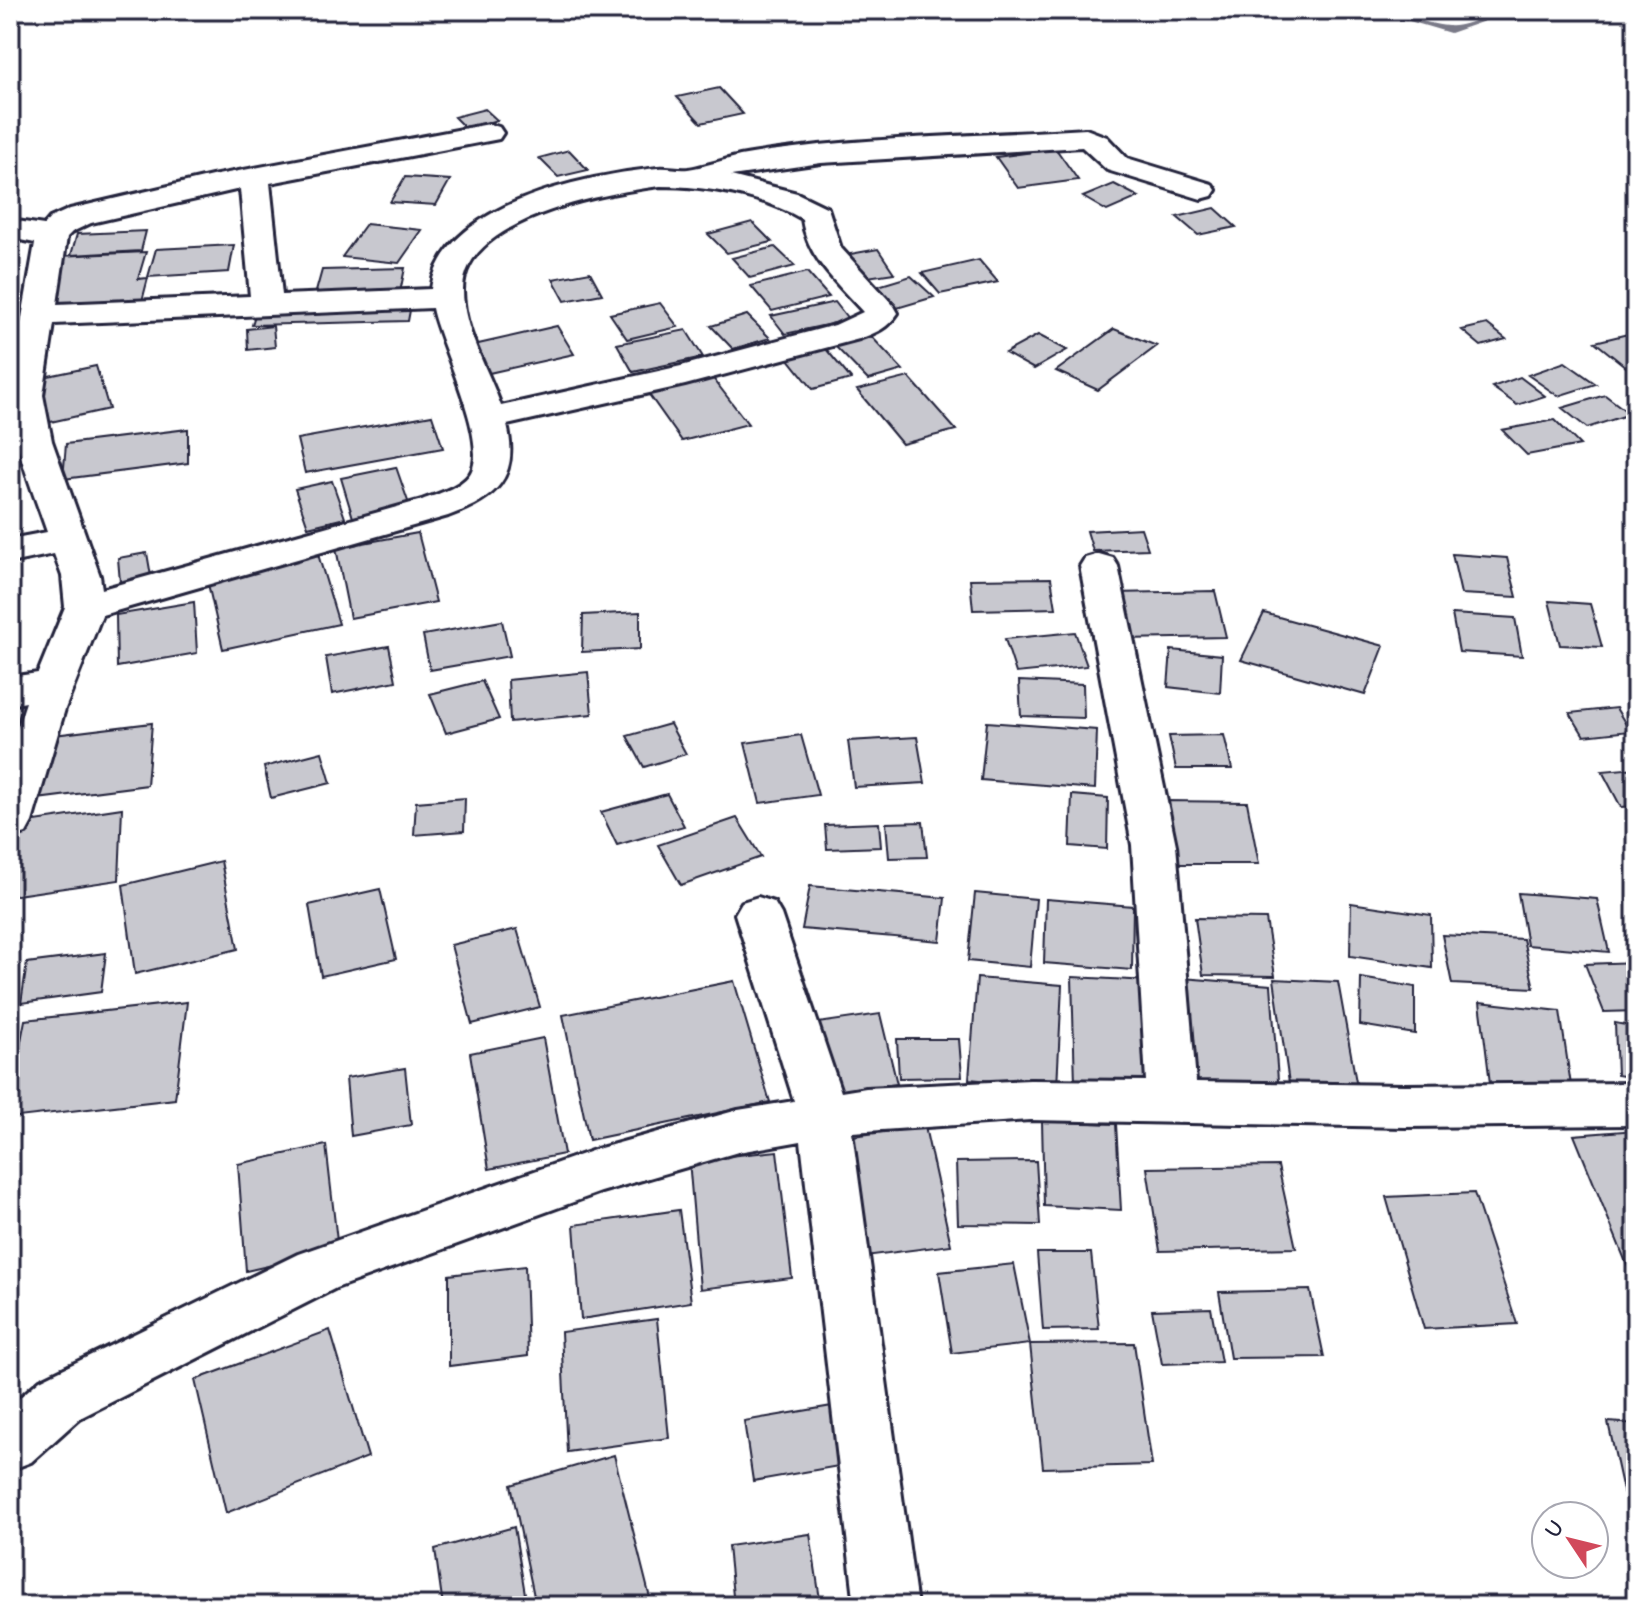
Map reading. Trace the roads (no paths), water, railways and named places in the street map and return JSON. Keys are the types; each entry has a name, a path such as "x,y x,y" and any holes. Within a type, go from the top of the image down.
{"street":[{"path":"10,822 54,684 85,607 81,576 69,540 25,465 26,395 52,236 61,225 81,216 254,178 489,133"},
{"path":"690,178 745,164 821,154 1086,138 1097,143 1117,164 1201,190"},
{"path":"254,178 267,306"},
{"path":"85,607 455,501 477,488 490,472 492,456 488,419 454,329 447,298 448,275 459,254 484,231 522,211 582,192 639,179 690,178 761,193 809,209 817,215 820,239 827,252 882,313 871,323 847,332 685,375 488,419"},
{"path":"10,229 52,236"},
{"path":"39,315 447,298"},
{"path":"10,551 69,540"},
{"path":"1099,566 1154,845 1172,1102"},
{"path":"10,691 54,684"},
{"path":"758,914 824,1116 886,1606"},
{"path":"10,1443 60,1399 317,1271 597,1171 738,1131 866,1109 1030,1100 1405,1106 1636,1104"}],"waterway":[{"path":"1377,10 1450,30 1511,10"}]}
